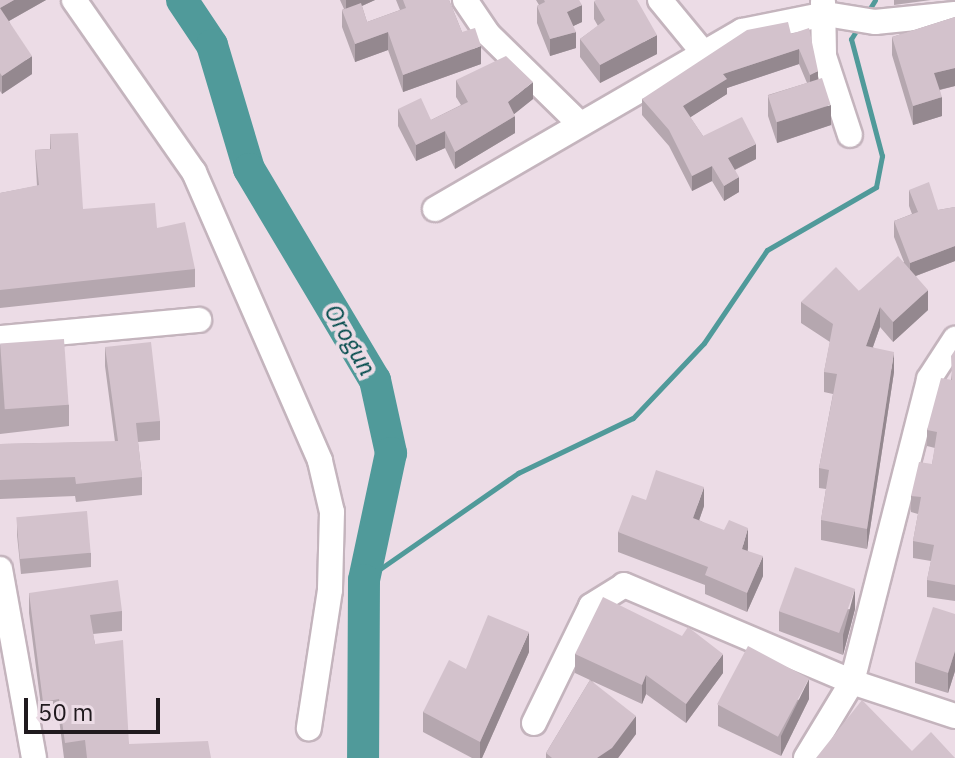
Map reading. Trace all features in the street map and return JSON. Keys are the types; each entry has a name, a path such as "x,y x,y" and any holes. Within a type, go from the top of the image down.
{"street":[{"path":"74,0 194,172 320,461 332,512 330,590 309,728"},
{"path":"465,0 488,34 578,122"},
{"path":"660,0 701,50"},
{"path":"435,209 701,50 762,25 824,7 875,22 955,14"},
{"path":"824,7 824,56 850,135"},
{"path":"0,338 199,320"},
{"path":"806,758 852,682 929,379 955,339"},
{"path":"0,569 34,758"},
{"path":"534,723 591,606 624,585 852,682 955,716"}],"building":[{"path":"0,0 14,0 0,8"},
{"path":"403,0 449,0 462,32 475,28 481,46 403,75 388,32 355,44 342,10 361,3 367,22 406,8"},
{"path":"544,0 579,0 582,5 567,12 576,32 550,39 537,6"},
{"path":"596,0 637,0 657,35 600,65 580,39 605,20"},
{"path":"0,8 32,56 2,76 0,73"},
{"path":"955,17 955,68 934,73 942,97 913,106 892,37"},
{"path":"788,22 791,34 809,28 818,71 810,75 799,49 723,74 727,79 683,106 703,136 742,117 756,144 728,158 739,177 724,186 712,166 692,176 669,130 642,99 747,30"},
{"path":"506,56 533,82 508,102 515,116 455,152 445,131 416,145 398,109 421,98 431,120 468,102 456,80"},
{"path":"822,78 831,105 776,122 768,96"},
{"path":"78,133 83,209 155,203 157,228 185,222 195,269 0,290 0,193 39,185 35,150 51,149 50,134"},
{"path":"929,182 938,210 955,207 955,246 910,263 894,221 918,212 909,190"},
{"path":"898,256 928,290 893,322 880,307 866,346 894,352 867,529 821,520 829,470 819,468 837,374 824,372 833,324 801,302 836,267 859,291"},
{"path":"64,339 69,405 5,409 0,343"},
{"path":"151,342 160,421 136,423 142,477 76,484 75,477 0,480 0,444 118,441 105,347"},
{"path":"955,350 955,585 927,580 934,545 913,541 921,497 911,496 919,462 932,464 937,432 927,430 941,378 952,380 951,356"},
{"path":"656,470 704,487 693,518 724,530 729,520 748,528 742,549 763,556 747,593 705,575 708,567 618,532 632,495 646,500"},
{"path":"87,511 91,553 20,559 16,517"},
{"path":"795,567 855,589 839,633 779,611"},
{"path":"118,580 122,611 90,615 95,644 123,640 129,744 208,741 211,758 87,758 85,740 65,743 59,699 43,702 29,593"},
{"path":"603,597 682,636 688,627 723,654 686,704 646,675 642,685 575,654"},
{"path":"933,607 955,614 955,651 948,673 915,662"},
{"path":"488,615 529,632 480,742 423,712 449,660 466,669"},
{"path":"748,646 809,678 778,737 717,704"},
{"path":"590,680 636,716 612,748 597,758 552,758 546,753"},
{"path":"862,700 912,751 931,732 955,758 816,758"}],"waterway":[{"name":"Orogun","path":"182,0 212,45 249,169 375,380 391,453 364,580 363,758"},
{"path":"867,13 875,0"},
{"path":"364,580 518,473 633,418 704,343 767,250 876,187 882,156 851,39 858,28"}]}
